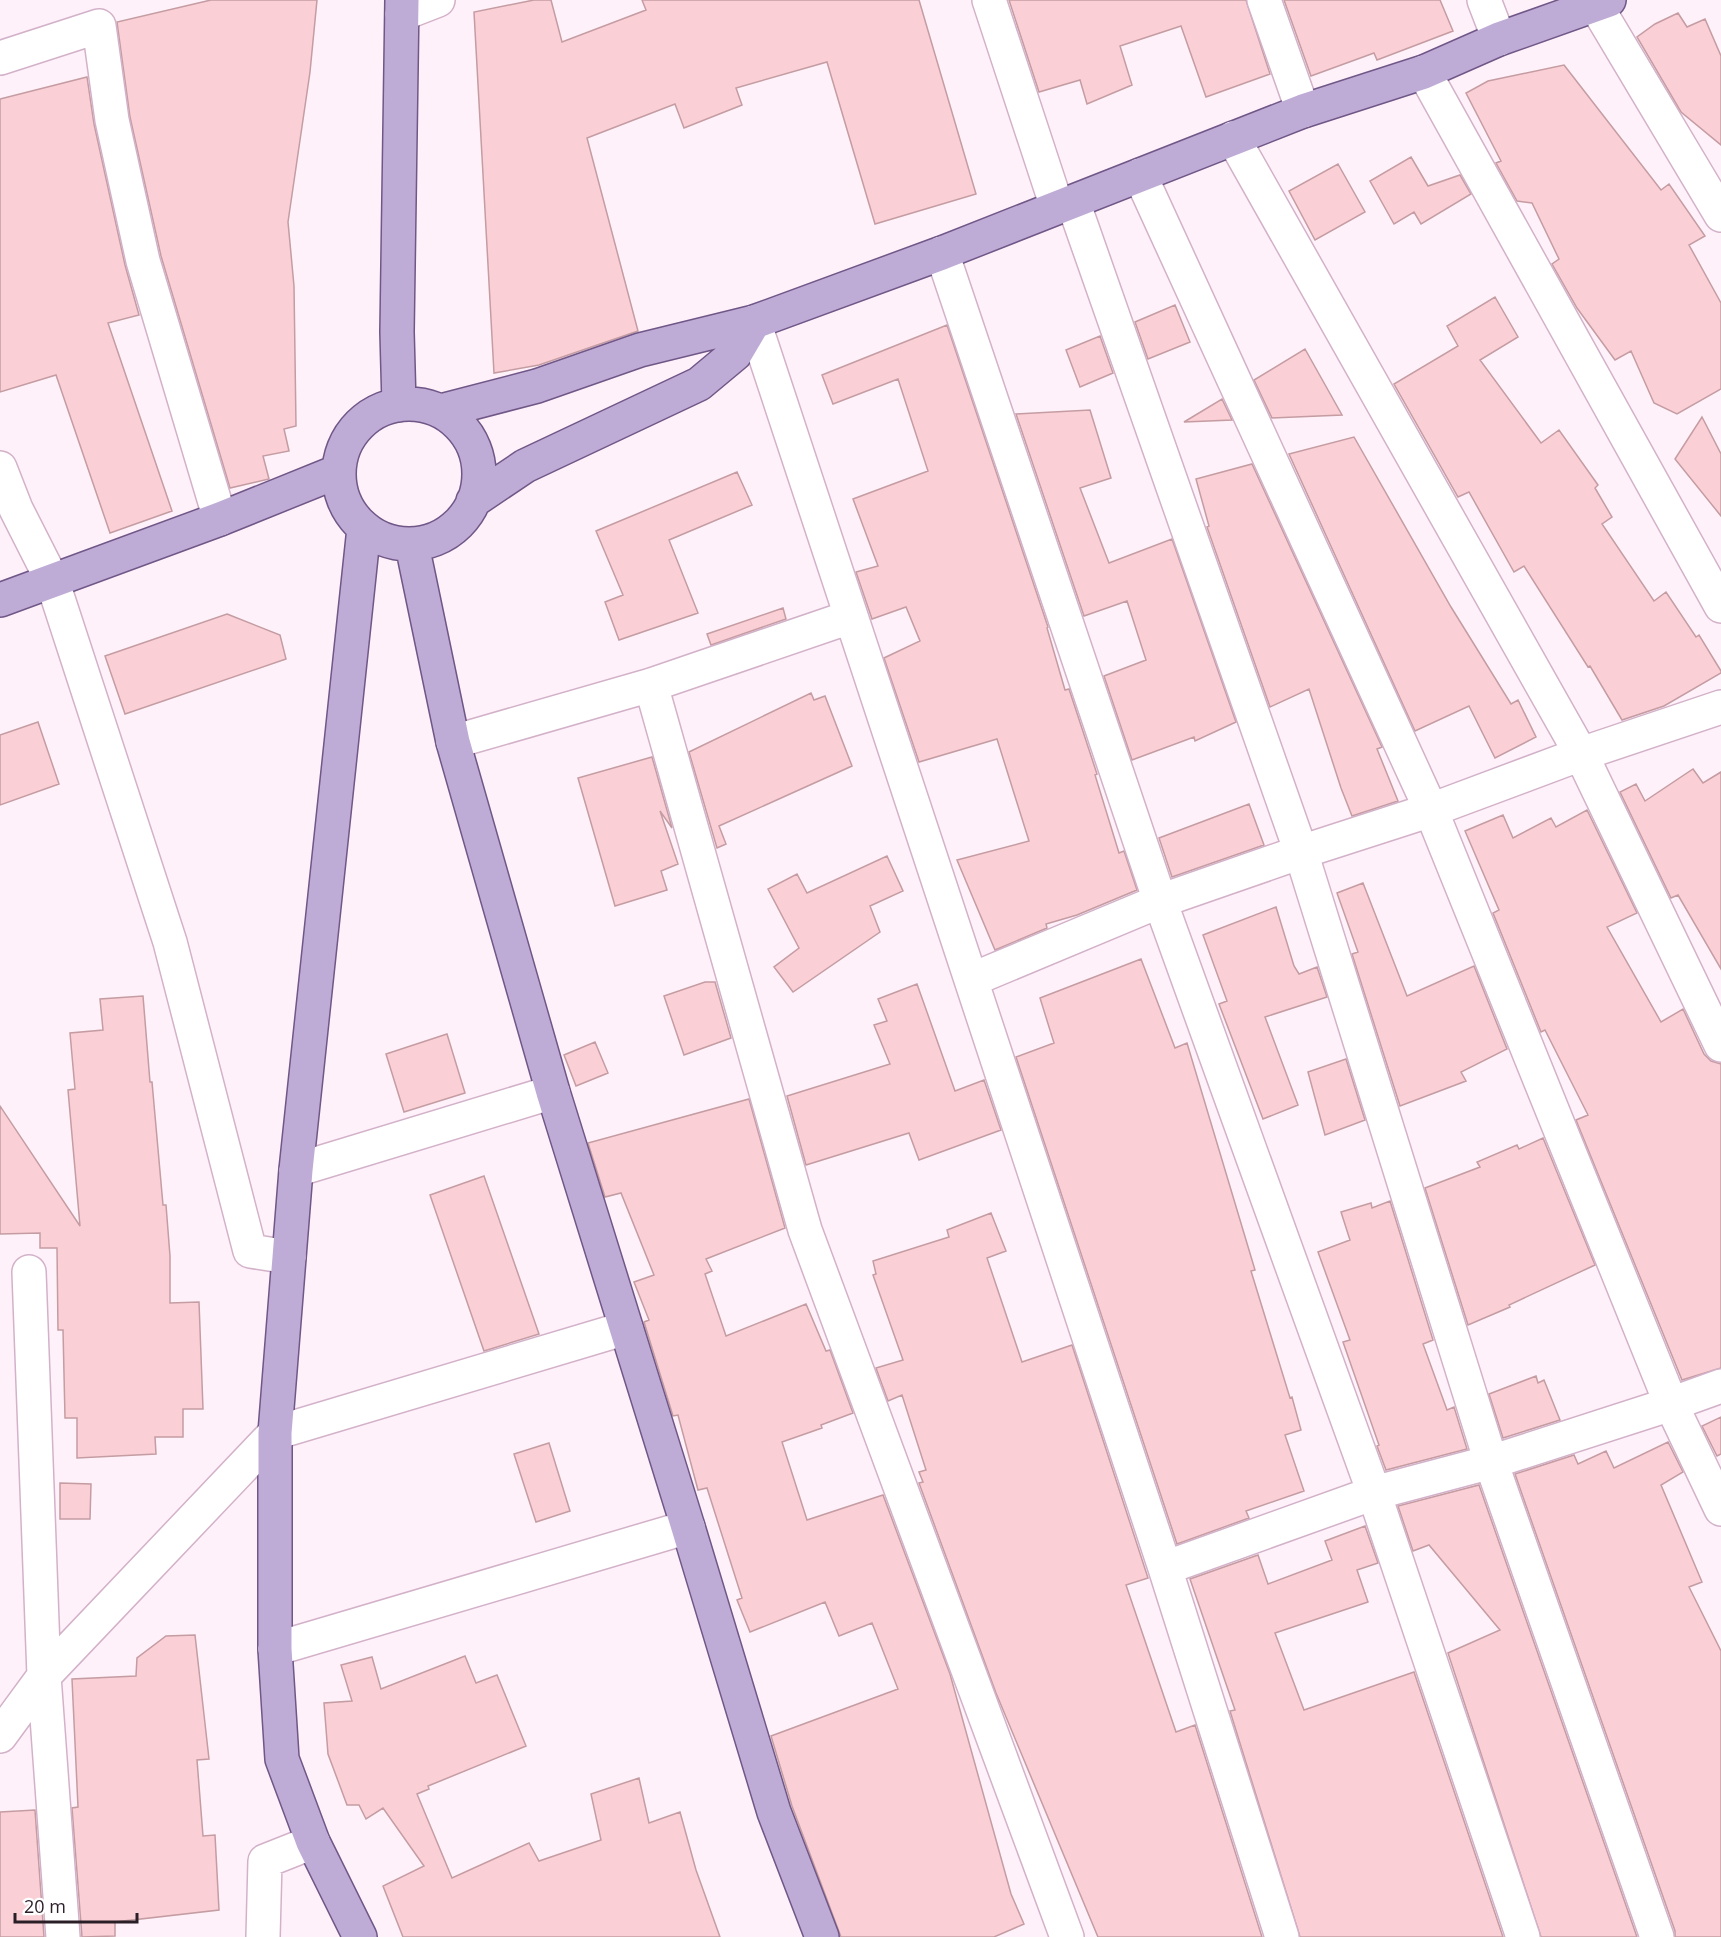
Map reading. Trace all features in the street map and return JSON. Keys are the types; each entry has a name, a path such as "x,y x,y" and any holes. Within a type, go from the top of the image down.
{"main road":[{"path":"441,411 537,386 640,350 754,322 942,253 1303,111 1424,72 1499,39 1602,2"},
{"path":"399,405 397,332 402,7"},
{"path":"473,501 525,466 699,384 735,354 754,322"},
{"path":"399,405 422,405 441,411 461,427 475,449 479,476 473,501 459,524 438,538 412,545 387,541 364,528 352,516 344,502 339,471 344,447 357,427 376,412 399,405"},
{"path":"0,600 220,519 339,471"},
{"path":"360,1937 313,1842 282,1759 275,1649 275,1433 296,1170 364,528"},
{"path":"412,545 453,742 553,1092 774,1812 822,1937"}],"street":[{"path":"402,7 438,0"},
{"path":"989,0 1301,852 1491,1462 1657,1937"},
{"path":"1264,0 1303,111"},
{"path":"1484,0 1499,39"},
{"path":"1602,2 1721,215"},
{"path":"0,58 99,26 112,120 143,261 220,519"},
{"path":"1424,72 1721,606"},
{"path":"1233,138 1581,754 1721,1045"},
{"path":"1140,175 1431,810 1671,1404 1721,1509"},
{"path":"942,253 1160,901 1374,1493 1523,1937"},
{"path":"754,322 1164,1568 1282,1937"},
{"path":"0,468 16,509 52,580 170,942 250,1251 289,1257"},
{"path":"453,742 651,684 850,617"},
{"path":"651,684 805,1230 1067,1937"},
{"path":"971,980 1160,901 1431,810 1581,754 1721,706"},
{"path":"296,1170 553,1092"},
{"path":"29,1272 44,1676 63,1937"},
{"path":"0,1736 44,1676 275,1433 626,1328"},
{"path":"1164,1568 1374,1493 1491,1462 1721,1386"},
{"path":"275,1649 688,1527"},
{"path":"263,1937 265,1861 313,1842"}],"building":[{"path":"211,0 317,0 310,72 288,222 294,286 296,426 284,429 289,451 263,456 269,479 230,488 161,256 130,117 117,22"},
{"path":"534,0 551,0 562,42 646,10 642,0 919,0 976,194 875,224 827,62 736,88 742,105 684,128 675,104 587,138 638,331 539,365 494,373 474,12"},
{"path":"1009,0 1246,0 1270,74 1206,97 1181,26 1120,46 1132,85 1087,104 1080,80 1039,92"},
{"path":"1284,0 1440,0 1453,31 1377,60 1374,53 1311,76"},
{"path":"1678,13 1687,27 1705,19 1721,56 1721,145 1681,112 1637,37 1655,24"},
{"path":"1564,65 1661,190 1669,184 1705,236 1689,245 1721,303 1721,389 1677,414 1654,403 1631,351 1615,360 1577,308 1552,264 1559,259 1532,203 1517,201 1496,163 1501,161 1466,93 1488,81"},
{"path":"87,77 94,124 125,265 139,315 108,323 172,511 110,533 56,375 0,392 0,99"},
{"path":"1411,157 1428,186 1460,175 1471,194 1421,224 1414,212 1394,224 1370,181"},
{"path":"1338,164 1365,212 1315,240 1289,191"},
{"path":"1495,297 1518,337 1480,360 1541,443 1559,430 1598,485 1595,488 1612,517 1602,524 1654,601 1666,592 1696,637 1699,635 1721,671 1664,706 1622,720 1590,666 1588,667 1524,566 1514,572 1469,492 1458,497 1394,384 1458,346 1447,326"},
{"path":"1175,305 1190,342 1148,359 1135,322"},
{"path":"947,325 1048,627 1065,690 1069,689 1097,774 1095,775 1119,853 1124,851 1137,890 1077,915 1046,924 1047,928 995,950 957,860 1029,841 997,739 919,762 884,658 920,641 906,607 872,619 856,572 878,566 853,499 928,471 898,379 833,404 822,375"},
{"path":"1100,336 1113,373 1080,387 1066,350"},
{"path":"1305,349 1342,415 1272,418 1254,380"},
{"path":"1222,399 1232,420 1184,422"},
{"path":"1090,410 1111,478 1080,488 1109,563 1172,539 1236,722 1195,741 1194,737 1132,760 1104,676 1146,660 1127,601 1084,616 1016,414"},
{"path":"1702,417 1721,454 1721,516 1675,459"},
{"path":"1354,437 1451,607 1511,704 1518,700 1536,737 1495,758 1469,706 1415,731 1289,454"},
{"path":"1252,464 1382,747 1377,749 1398,801 1352,816 1309,689 1270,707 1207,527 1209,526 1196,479"},
{"path":"737,472 752,505 669,540 698,613 619,640 605,602 623,595 596,531"},
{"path":"783,608 786,619 711,645 707,634"},
{"path":"227,614 280,635 286,659 125,714 105,656"},
{"path":"811,693 814,700 825,696 852,766 719,826 726,844 717,848 689,752"},
{"path":"38,722 59,784 0,805 0,735"},
{"path":"652,757 672,828 660,811 678,864 661,871 667,890 615,906 578,778"},
{"path":"1693,769 1703,783 1721,772 1721,969 1678,895 1671,898 1620,792 1636,784 1645,801"},
{"path":"1249,804 1264,845 1172,877 1159,838"},
{"path":"1587,810 1637,913 1607,927 1661,1022 1683,1009 1704,1054 1711,1061 1721,1064 1721,1368 1682,1380 1576,1120 1588,1115 1545,1030 1541,1032 1493,913 1499,910 1465,831 1503,815 1513,838 1551,818 1556,827"},
{"path":"887,856 903,891 870,906 880,932 793,992 774,967 799,948 768,889 797,874 807,893"},
{"path":"1363,883 1407,996 1474,966 1507,1049 1461,1072 1466,1081 1400,1106 1352,954 1358,952 1337,893"},
{"path":"1276,907 1294,966 1299,974 1317,967 1327,997 1265,1017 1298,1105 1263,1119 1219,1004 1227,1001 1203,935"},
{"path":"1141,959 1175,1048 1187,1043 1255,1270 1251,1271 1301,1430 1285,1435 1304,1491 1246,1511 1249,1518 1177,1544 1016,1057 1054,1043 1040,998"},
{"path":"705,982 715,982 731,1038 684,1055 664,996"},
{"path":"917,984 955,1091 984,1080 1001,1130 919,1160 909,1133 806,1165 787,1096 890,1064 874,1025 887,1021 878,999"},
{"path":"143,996 163,1205 166,1205 170,1256 170,1303 199,1302 203,1409 183,1409 183,1437 155,1437 156,1454 77,1458 77,1418 65,1418 63,1330 58,1330 57,1248 40,1248 40,1233 0,1234 0,1106 80,1226 68,1090 75,1089 70,1033 103,1030 100,999"},
{"path":"447,1034 465,1093 404,1112 386,1054"},
{"path":"595,1042 608,1073 576,1086 564,1055"},
{"path":"1346,1059 1365,1120 1325,1135 1308,1072"},
{"path":"749,1099 785,1228 706,1259 712,1271 705,1274 726,1336 806,1304 826,1351 830,1350 853,1413 821,1425 822,1428 782,1442 807,1520 883,1495 950,1674 1011,1894 1024,1924 994,1937 841,1937 792,1806 771,1736 898,1689 872,1623 839,1636 825,1602 750,1632 737,1600 742,1598 707,1488 698,1490 678,1415 673,1416 644,1322 649,1320 634,1282 654,1275 621,1193 605,1197 588,1143"},
{"path":"1543,1138 1595,1265 1468,1325 1425,1188 1480,1167 1477,1162 1517,1145 1519,1149"},
{"path":"484,1176 539,1334 484,1351 430,1195"},
{"path":"1390,1201 1433,1340 1423,1344 1447,1410 1454,1407 1467,1449 1386,1470 1343,1342 1350,1340 1318,1252 1350,1240 1341,1212 1371,1203 1372,1208"},
{"path":"991,1213 1006,1251 987,1258 1022,1362 1072,1345 1148,1578 1126,1585 1176,1732 1195,1725 1262,1937 1098,1937 996,1693 919,1483 923,1482 919,1472 926,1470 902,1395 888,1401 876,1368 903,1360 873,1275 876,1274 873,1261 949,1237 947,1230"},
{"path":"1536,1376 1538,1383 1544,1380 1560,1420 1503,1438 1489,1394"},
{"path":"1721,1417 1721,1454 1717,1456 1702,1426"},
{"path":"1668,1442 1683,1472 1661,1485 1702,1582 1689,1587 1721,1651 1721,1937 1675,1937 1675,1931 1515,1474 1574,1455 1578,1464 1606,1451 1614,1468"},
{"path":"549,1443 570,1511 536,1522 514,1454"},
{"path":"60,1483 91,1484 90,1519 60,1519"},
{"path":"1479,1485 1637,1937 1541,1937 1448,1653 1500,1630 1429,1545 1413,1551 1398,1506"},
{"path":"1365,1526 1378,1563 1357,1570 1368,1602 1275,1633 1304,1710 1414,1672 1503,1937 1300,1937 1230,1711 1235,1710 1190,1579 1258,1555 1268,1584 1332,1560 1325,1541"},
{"path":"195,1635 209,1759 197,1760 203,1836 215,1835 219,1910 115,1922 115,1936 82,1937 72,1808 78,1807 72,1679 136,1676 137,1658 166,1636"},
{"path":"465,1656 476,1683 497,1675 526,1746 428,1786 429,1789 417,1794 452,1878 529,1843 539,1861 601,1840 591,1794 639,1778 649,1823 680,1812 696,1870 720,1937 403,1937 383,1886 424,1866 383,1808 366,1819 359,1805 347,1805 328,1754 324,1703 352,1701 341,1665 372,1657 381,1689"},
{"path":"35,1810 44,1937 0,1937 0,1812"}]}
